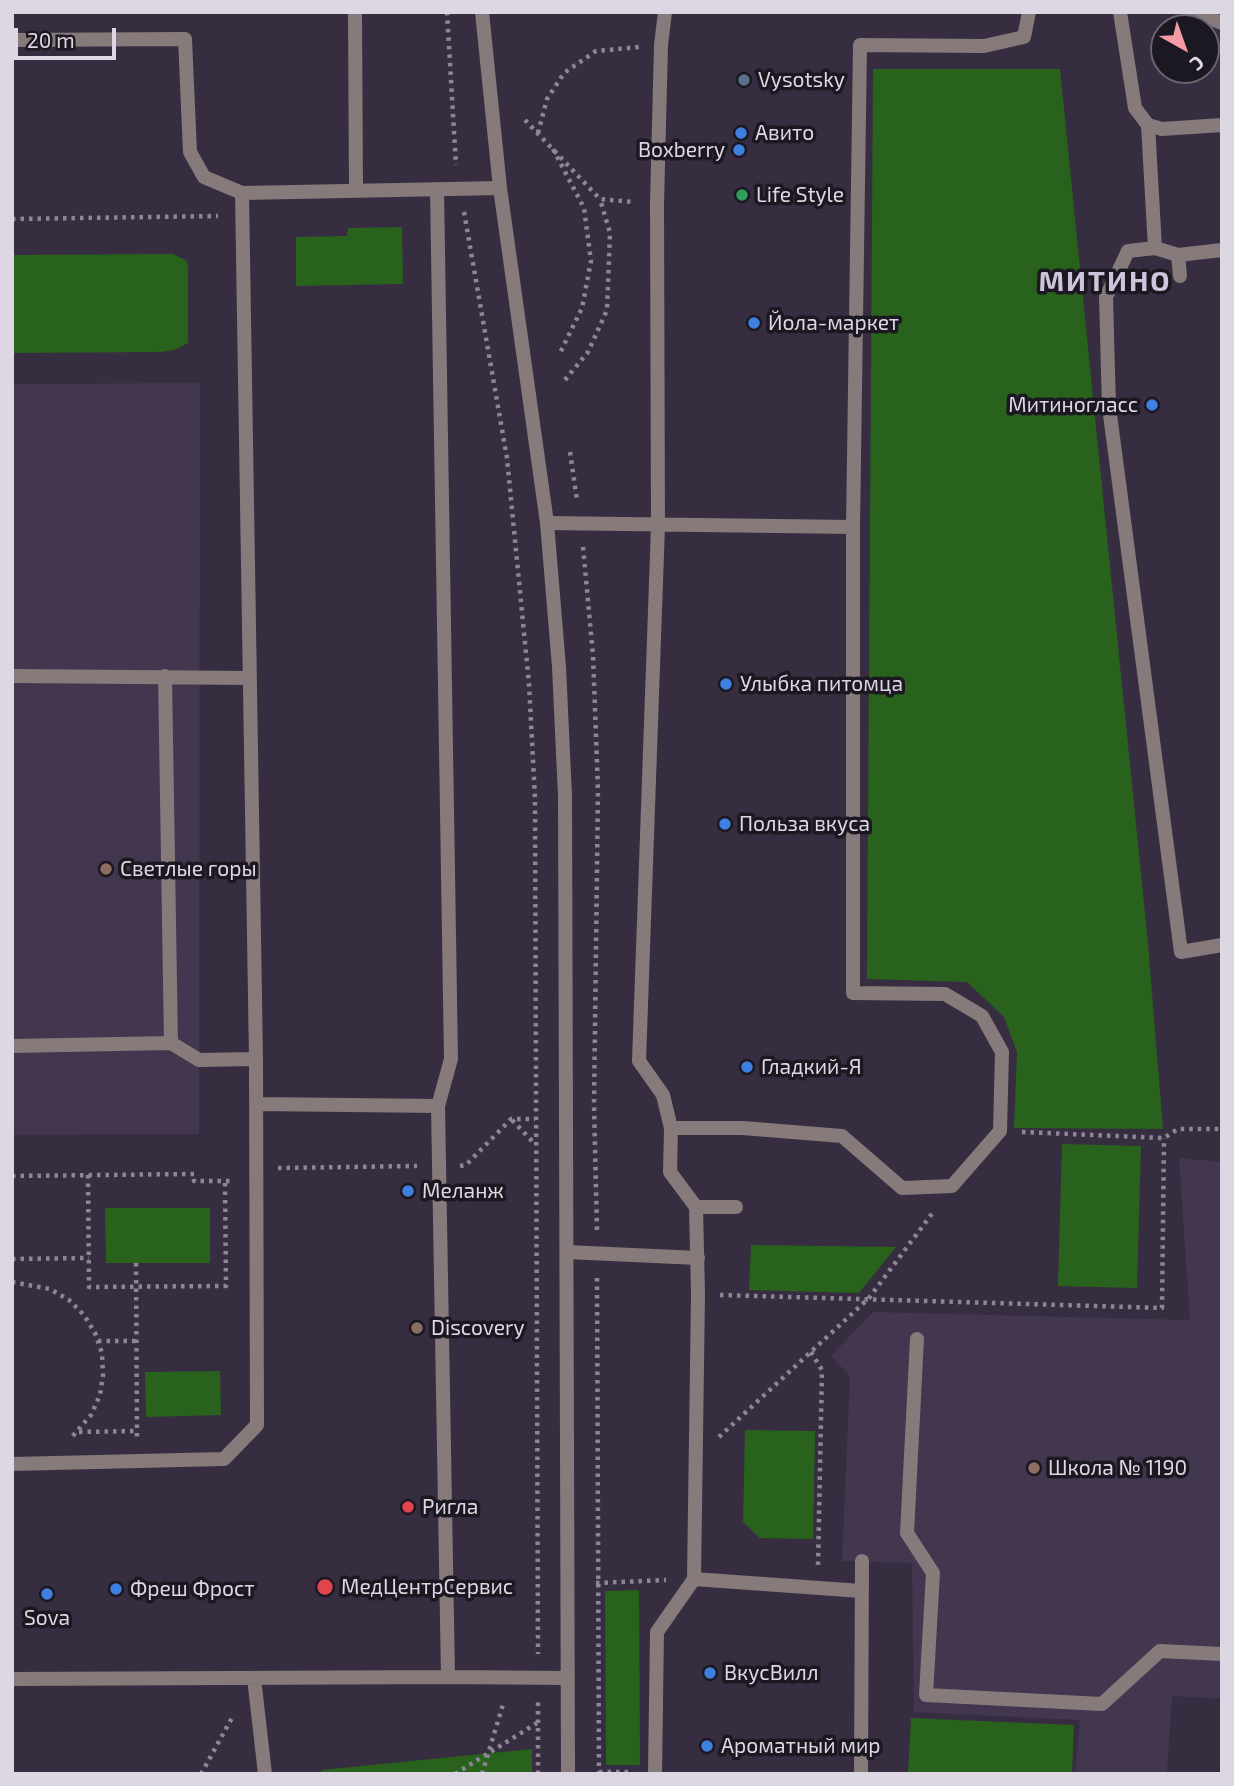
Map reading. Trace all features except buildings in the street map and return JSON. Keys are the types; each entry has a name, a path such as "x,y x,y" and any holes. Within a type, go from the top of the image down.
{"street":[{"path":"355,12 356,191"},
{"path":"482,12 500,188 547,523 559,667 565,796 568,1774"},
{"path":"655,1773 657,1632 694,1579 698,1295 696,1207 670,1172 671,1129 663,1095 639,1061 658,526 657,204 661,45 665,12"},
{"path":"671,1129 743,1128 842,1136 902,1188 952,1186 1000,1131 1002,1052 982,1016 945,994 853,993 853,527 860,45 984,46 1024,37 1029,12"},
{"path":"1120,12 1135,108 1148,125 1155,248"},
{"path":"1192,12 1222,23"},
{"path":"12,40 186,39 190,152 204,177 242,193 500,188"},
{"path":"1148,125 1163,130 1222,125"},
{"path":"437,189 452,1059 438,1106 448,1677"},
{"path":"12,1464 224,1459 257,1425 256,1059 242,193"},
{"path":"1222,250 1178,255 1155,248 1128,251 1106,296 1109,407 1181,952 1222,945"},
{"path":"1178,255 1180,276"},
{"path":"547,523 853,527"},
{"path":"12,676 250,678"},
{"path":"166,676 171,1043"},
{"path":"12,1046 171,1043 199,1060 256,1059"},
{"path":"256,1104 438,1106"},
{"path":"696,1207 736,1207"},
{"path":"567,1252 698,1258"},
{"path":"917,1339 907,1533 933,1573 926,1695 1102,1704 1160,1651 1222,1654"},
{"path":"861,1774 862,1561"},
{"path":"694,1579 861,1591"},
{"path":"254,1678 265,1774"},
{"path":"12,1679 567,1678"}],"path":[{"path":"447,12 454,150 507,458 527,658 534,798 538,1774"},
{"path":"538,133 547,99 564,73 596,51 661,45"},
{"path":"525,120 600,199 610,233 607,310 588,352 565,380"},
{"path":"553,149 584,208 591,261 582,308 560,353"},
{"path":"600,199 657,204"},
{"path":"12,219 243,216"},
{"path":"570,452 581,524 593,655 598,790 594,1105 599,1773 655,1773"},
{"path":"12,1176 194,1174 194,1181 277,1181 277,1168 466,1165 511,1119 535,1119"},
{"path":"511,1119 535,1144"},
{"path":"1000,1131 1164,1138 1178,1129 1222,1129"},
{"path":"698,1295 869,1297 1162,1308 1164,1138"},
{"path":"88,1175 89,1287 226,1286 225,1182"},
{"path":"695,1459 869,1297 952,1186"},
{"path":"12,1259 89,1258"},
{"path":"136,1263 138,1461"},
{"path":"12,1282 40,1286 69,1300 84,1315 98,1341 103,1375 100,1395 91,1415 78,1432 61,1445"},
{"path":"98,1341 137,1341"},
{"path":"811,1352 822,1370 818,1588"},
{"path":"78,1432 137,1432"},
{"path":"596,1583 694,1579"},
{"path":"482,1774 512,1677"},
{"path":"201,1774 234,1714"},
{"path":"455,1774 538,1722"}],"shaded area":[{"name":"Светлые горы","path":"200,383 199,1134 12,1135 12,384"},
{"name":"Школа № 1190","path":"1179,1158 1222,1162 1222,1699 1172,1696 1167,1774 1075,1774 1080,1720 914,1712 912,1563 842,1561 850,1376 831,1356 873,1312 1190,1320"}],"green space":[{"path":"873,69 1060,69 1148,944 1163,1129 1014,1128 1017,1052 1004,1017 967,982 867,979"},
{"path":"402,227 403,284 296,286 296,237 347,236 348,228"},
{"path":"173,254 187,261 188,343 175,350 159,352 12,353 12,255"},
{"path":"1062,1144 1141,1146 1137,1288 1058,1286"},
{"path":"105,1208 210,1208 210,1263 106,1263"},
{"path":"751,1245 896,1247 859,1293 749,1290"},
{"path":"220,1371 221,1415 146,1417 145,1372"},
{"path":"745,1430 815,1431 813,1539 760,1538 743,1522"},
{"path":"639,1590 640,1765 606,1765 605,1591"},
{"path":"911,1718 1074,1725 1072,1774 908,1774"},
{"path":"532,1749 532,1774 322,1774 321,1770"}],"place":[{"name":"Vysotsky","path":"744,80"},
{"name":"Авито","path":"741,133"},
{"name":"Boxberry","path":"739,150"},
{"name":"Life Style","path":"742,195"},
{"name":"Йола-маркет","path":"754,323"},
{"name":"Митиногласс","path":"1152,405"},
{"name":"Улыбка питомца","path":"726,684"},
{"name":"Польза вкуса","path":"725,824"},
{"name":"Светлые горы","path":"106,869"},
{"name":"Гладкий-Я","path":"747,1067"},
{"name":"Меланж","path":"408,1191"},
{"name":"Discovery","path":"417,1328"},
{"name":"Школа № 1190","path":"1034,1468"},
{"name":"Ригла","path":"408,1507"},
{"name":"МедЦентрСервис","path":"325,1587"},
{"name":"Фреш Фрост","path":"116,1589"},
{"name":"Sova","path":"47,1594"},
{"name":"ВкусВилл","path":"710,1673"},
{"name":"Ароматный мир","path":"707,1746"}],"district":[{"name":"МИТИНО","path":"1105,282"}]}
